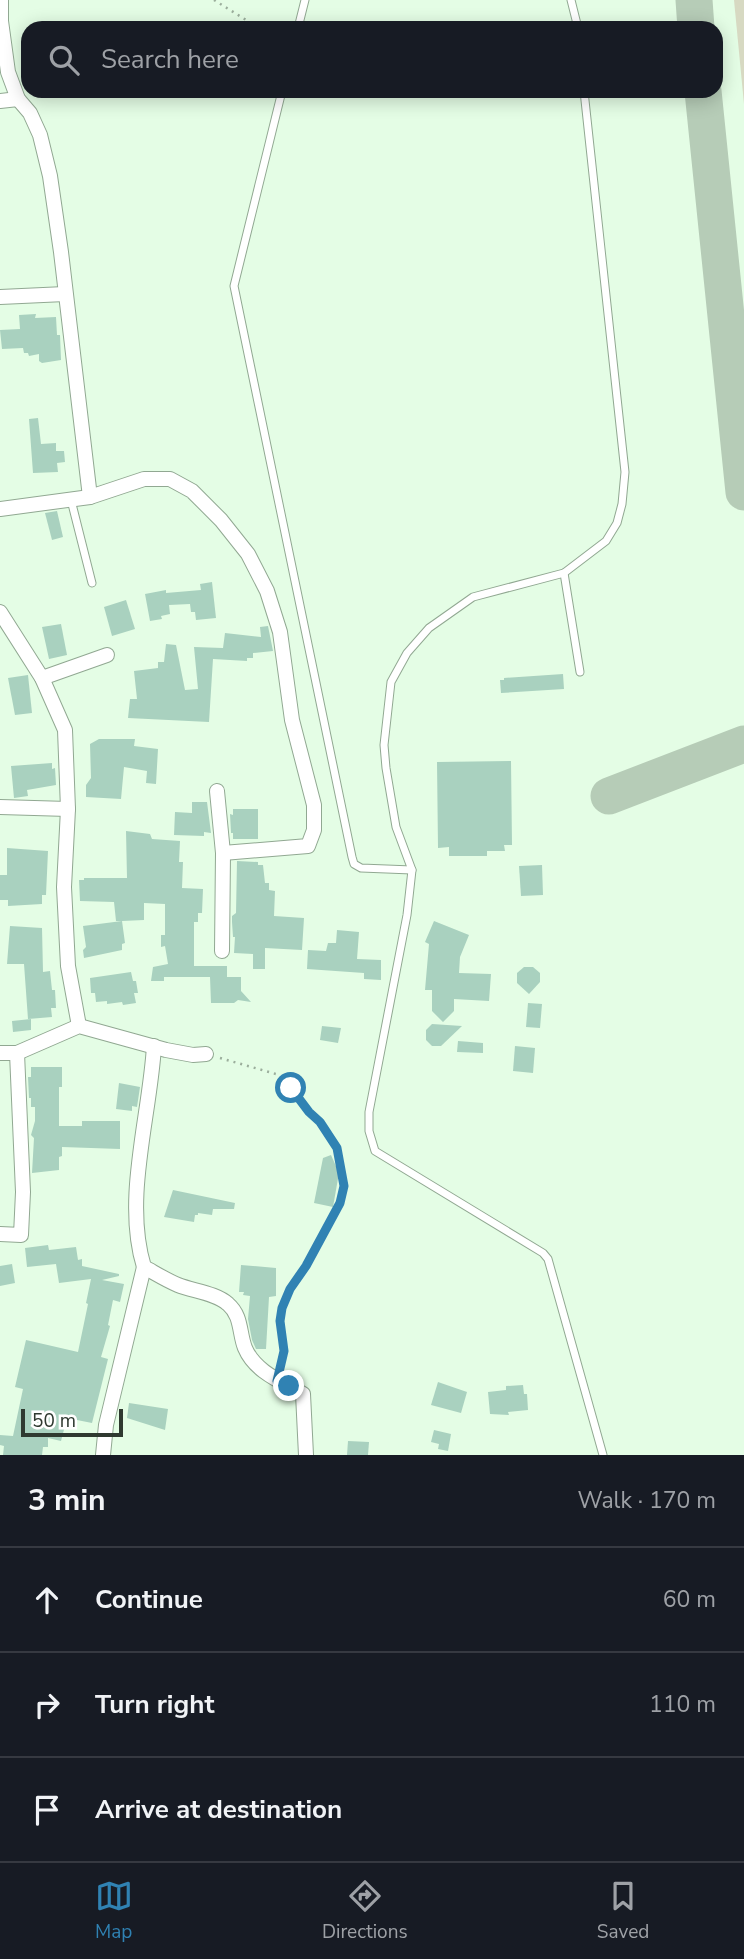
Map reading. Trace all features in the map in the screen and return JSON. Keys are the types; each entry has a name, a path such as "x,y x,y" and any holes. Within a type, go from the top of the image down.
{"street":[{"path":"1,0 0,22 8,72 18,99 30,113 40,135 50,176 90,497"},
{"path":"0,101 18,99"},
{"path":"0,297 65,294"},
{"path":"0,509 90,497 144,479 170,479 192,491 221,520 248,554 267,591 280,632 292,720 314,805 314,830 308,846 223,853"},
{"path":"0,612 42,678 65,730 68,809 64,887 68,966 79,1026"},
{"path":"42,678 107,656"},
{"path":"217,791 223,853 222,951"},
{"path":"0,807 68,809"},
{"path":"0,1053 17,1053 79,1026 193,1055 206,1054"},
{"path":"103,1455 106,1426 145,1267 138,1245 136,1213 154,1046"},
{"path":"0,1234 21,1235 23,1192 17,1053"},
{"path":"145,1267 176,1284 226,1302 239,1320 244,1346 249,1356 277,1381 303,1394 306,1455"}],"lane":[{"path":"300,21 305,0"},
{"path":"571,0 576,21"},
{"path":"280,98 234,286 354,864 361,868 412,870"},
{"path":"585,98 625,471 622,504 617,523 606,541 564,573 473,597 429,628 407,653 391,682 384,745 386,768 396,827 412,870 407,915 369,1112 369,1130 375,1151 543,1253 548,1259 603,1455"},
{"path":"71,499 92,583"},
{"path":"564,573 580,672"}],"path":[{"path":"214,0 248,21"},
{"path":"206,1054 276,1074 320,1122 337,1148 343,1176 343,1195 282,1308 280,1321 284,1351 277,1381"}],"green space":[{"path":"734,0 744,0 744,104"}],"building":[{"path":"36,314 35,318 56,317 61,360 42,363 39,361 39,354 29,356 24,353 23,348 2,349 0,330 20,329 19,315"},
{"path":"38,418 41,444 56,443 56,451 64,451 65,462 57,463 58,472 33,473 29,419"},
{"path":"57,511 63,537 52,540 45,513"},
{"path":"212,582 216,618 196,620 190,604 169,605 170,614 150,621 145,594 166,590 166,593 201,590 200,584"},
{"path":"126,600 135,629 112,636 104,607"},
{"path":"61,624 67,655 49,659 42,627"},
{"path":"268,626 273,651 253,653 253,658 247,658 247,661 213,659 209,722 128,718 130,699 137,699 134,671 158,668 158,662 164,662 166,644 176,645 185,690 198,689 194,647 223,648 225,633 261,637 260,627"},
{"path":"563,674 564,689 501,693 500,680 504,678"},
{"path":"28,675 32,713 15,715 8,678"},
{"path":"99,739 135,739 134,746 158,749 156,784 146,783 147,771 124,767 121,799 86,797 86,785 91,778 90,744"},
{"path":"511,761 512,845 504,845 505,851 487,851 487,856 449,856 449,847 438,848 437,762"},
{"path":"52,763 56,785 27,790 28,796 14,798 11,766"},
{"path":"192,802 207,802 211,833 204,832 204,836 174,835 175,812 192,813"},
{"path":"233,809 258,809 258,839 233,839 230,814 233,815"},
{"path":"126,831 150,834 152,839 180,841 179,862 183,862 182,888 203,889 202,913 198,913 198,922 194,922 194,966 227,966 227,977 241,977 241,991 251,1002 238,1000 234,1003 211,1003 210,977 164,977 164,981 151,981 153,967 168,964 165,946 161,947 161,935 165,935 165,904 144,903 144,920 116,921 114,902 80,901 79,880 127,878"},
{"path":"7,848 48,851 46,895 42,895 42,904 8,906 8,900 0,900 0,875 7,875"},
{"path":"237,861 258,862 258,865 263,865 265,883 269,883 269,890 275,891 274,916 304,918 302,950 265,948 265,969 253,969 253,954 234,953 232,916 236,913"},
{"path":"542,865 543,895 521,896 519,866"},
{"path":"122,921 125,943 122,944 122,950 84,958 83,950 86,947 83,926"},
{"path":"434,921 469,935 460,957 459,973 491,974 489,1001 454,999 454,1011 443,1022 432,1011 432,990 425,990 429,944 425,942"},
{"path":"10,926 42,928 43,972 50,971 52,990 55,990 56,1008 51,1008 52,1017 28,1019 24,964 7,964"},
{"path":"337,930 359,932 357,959 381,960 381,980 364,979 364,973 307,969 308,950 326,951 328,943 336,943"},
{"path":"524,967 533,967 540,973 540,982 529,994 517,983 517,973"},
{"path":"131,972 138,993 134,993 136,1003 123,1005 122,1002 96,1002 95,993 91,993 90,978"},
{"path":"528,1003 542,1004 540,1028 526,1027"},
{"path":"31,1019 31,1030 13,1032 12,1021"},
{"path":"432,1024 462,1026 441,1046 432,1046 426,1040 426,1030"},
{"path":"322,1026 341,1028 338,1043 320,1040"},
{"path":"458,1041 483,1043 483,1053 457,1052"},
{"path":"515,1046 535,1048 533,1073 513,1071"},
{"path":"31,1067 62,1067 59,1126 82,1126 82,1121 120,1121 120,1149 62,1147 59,1170 32,1173 34,1138 31,1135 35,1107 31,1107 29,1098 28,1077 31,1077"},
{"path":"119,1083 140,1087 137,1107 132,1106 132,1111 116,1109"},
{"path":"331,1155 339,1173 333,1207 314,1203 323,1158"},
{"path":"173,1190 235,1203 234,1209 213,1209 212,1215 198,1213 194,1222 164,1217"},
{"path":"48,1245 49,1250 76,1247 78,1260 82,1259 82,1266 119,1274 102,1280 124,1284 120,1302 113,1300 108,1325 110,1326 101,1357 108,1359 92,1423 67,1418 61,1441 48,1438 48,1447 43,1447 42,1455 3,1455 4,1446 0,1445 0,1435 13,1436 23,1389 15,1387 26,1340 78,1352 91,1279 59,1283 56,1264 27,1267 25,1248"},
{"path":"12,1264 15,1283 0,1286 0,1266"},
{"path":"241,1265 276,1268 276,1296 269,1297 266,1349 256,1349 252,1340 248,1319 250,1296 239,1292"},
{"path":"438,1382 467,1392 461,1413 431,1405"},
{"path":"523,1385 524,1394 527,1394 528,1410 508,1412 509,1415 490,1414 488,1392 506,1390 506,1386"},
{"path":"129,1403 168,1409 165,1430 127,1418"},
{"path":"434,1430 451,1434 448,1451 438,1449 439,1444 431,1442"},
{"path":"348,1441 369,1442 368,1455 347,1455"}],"taxiway":[{"path":"694,0 696,21"},
{"path":"704,98 744,492"},
{"path":"609,796 744,744"}],"route":[{"path":"289,1386 277,1381 284,1351 280,1321 282,1308 290,1289 306,1266 340,1203 344,1186 337,1148 320,1122 291,1088"}]}
